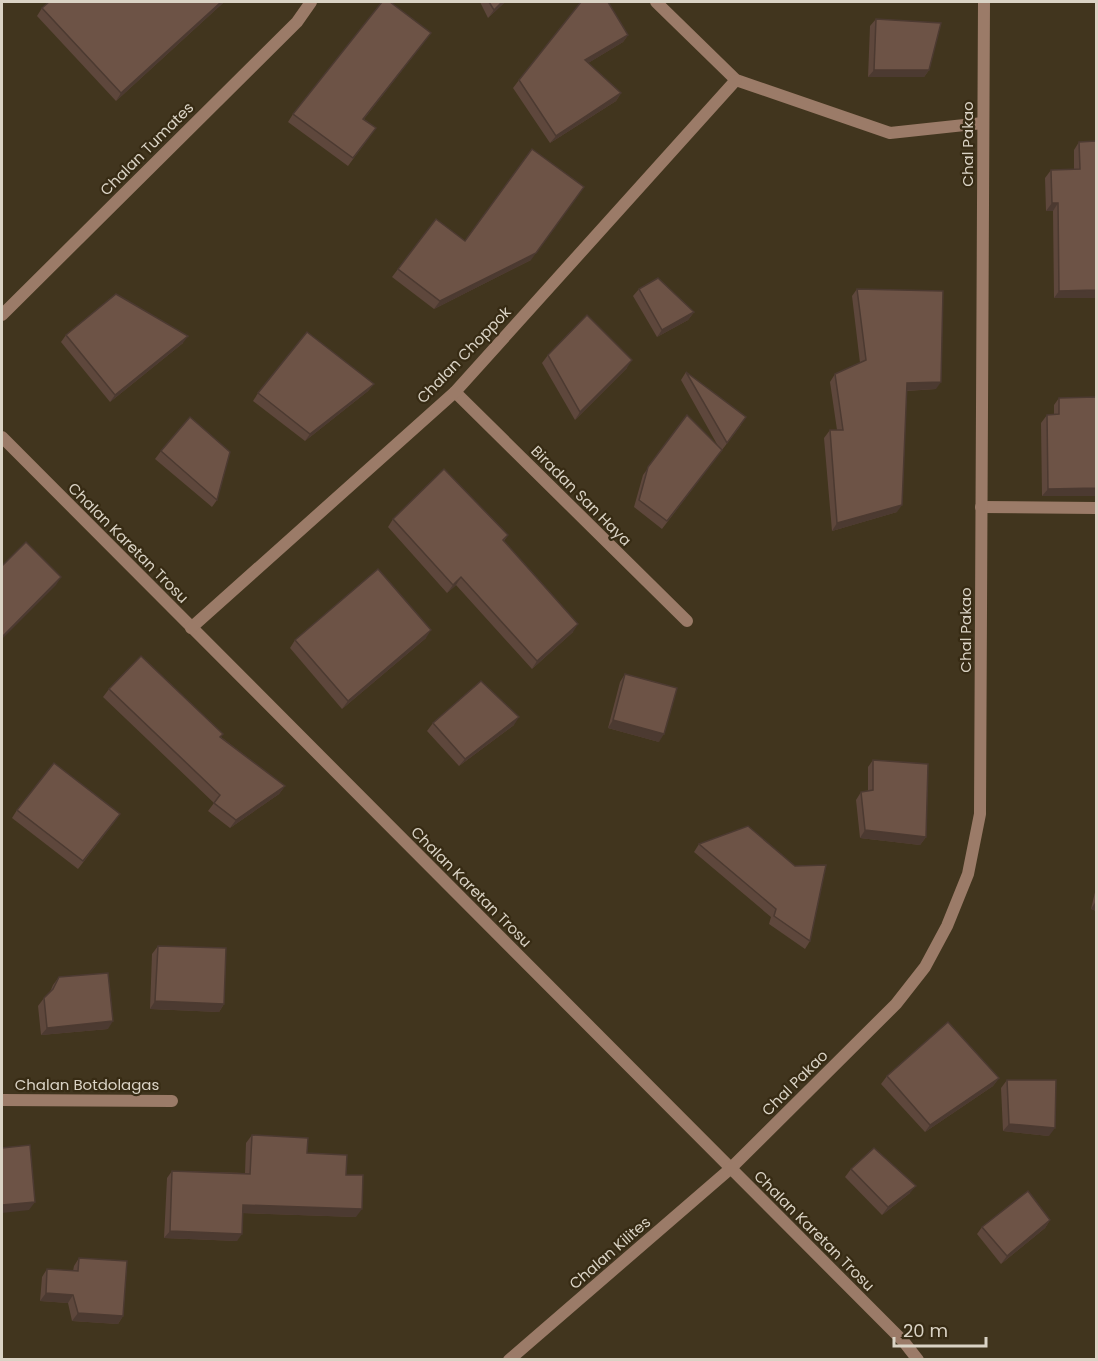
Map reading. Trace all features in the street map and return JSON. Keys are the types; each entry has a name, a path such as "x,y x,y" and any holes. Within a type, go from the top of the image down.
{"street":[{"name":"Chalan Tumates","path":"2,315 297,22 311,2"},
{"path":"656,2 736,80 890,133 983,123"},
{"name":"Chal Pakao","path":"730,1169 896,1004 925,967 947,926 968,874 980,814 984,2"},
{"name":"Chalan Choppok","path":"191,628 454,392 736,80"},
{"name":"Biradan San Haya","path":"454,392 687,621"},
{"name":"Chalan Karetan Trosu","path":"2,437 904,1342 918,1359"},
{"path":"981,507 1096,508"},
{"name":"Chalan Botdolagas","path":"2,1100 172,1101"},
{"name":"Chalan Kilites","path":"509,1359 730,1169"}],"building":[{"path":"49,2 221,2 121,93 42,8"},
{"path":"382,2 390,2 431,33 363,119 376,128 353,158 293,114"},
{"path":"489,2 502,2 494,10"},
{"path":"581,2 608,2 628,35 585,60 621,93 556,136 519,80"},
{"path":"876,19 941,23 929,70 874,70"},
{"path":"1096,141 1096,290 1059,291 1058,203 1052,203 1051,170 1080,169 1079,142"},
{"path":"532,149 584,187 536,253 440,301 398,269 436,219 465,241"},
{"path":"658,278 694,312 662,330 639,289"},
{"path":"857,289 943,291 941,382 907,383 902,505 837,523 830,430 843,430 835,374 866,360"},
{"path":"116,294 188,336 115,395 66,335"},
{"path":"587,315 632,360 580,412 548,355"},
{"path":"307,332 374,384 310,434 258,393"},
{"path":"686,372 746,417 727,443"},
{"path":"1096,397 1096,488 1048,489 1047,415 1059,414 1059,398"},
{"path":"687,415 722,450 667,521 639,500 648,467"},
{"path":"190,417 230,452 217,500 161,451"},
{"path":"444,469 508,535 503,540 578,624 537,661 461,577 453,585 393,519"},
{"path":"26,542 61,577 2,637 2,566"},
{"path":"378,569 431,630 348,701 295,640"},
{"path":"141,656 223,734 220,737 285,786 236,820 214,803 220,795 109,689"},
{"path":"625,674 677,688 664,734 613,720"},
{"path":"481,681 519,717 465,759 433,723"},
{"path":"873,760 928,764 926,837 865,830 861,792 873,790"},
{"path":"54,763 120,814 83,861 17,810"},
{"path":"748,826 795,866 826,865 810,941 774,916 776,909 699,844"},
{"path":"158,946 226,948 224,1004 155,1001"},
{"path":"108,973 113,1021 47,1028 44,998 53,989 59,977"},
{"path":"948,1022 999,1078 930,1125 887,1076"},
{"path":"1007,1080 1056,1080 1055,1128 1009,1124"},
{"path":"252,1135 308,1138 307,1153 347,1155 346,1175 363,1175 362,1209 243,1205 242,1234 170,1231 172,1171 250,1174"},
{"path":"30,1145 35,1202 2,1205 2,1148"},
{"path":"874,1148 916,1186 888,1207 851,1169"},
{"path":"1028,1191 1050,1220 1007,1256 982,1227"},
{"path":"79,1258 127,1261 123,1316 78,1313 73,1295 46,1293 47,1269 78,1271"}]}
